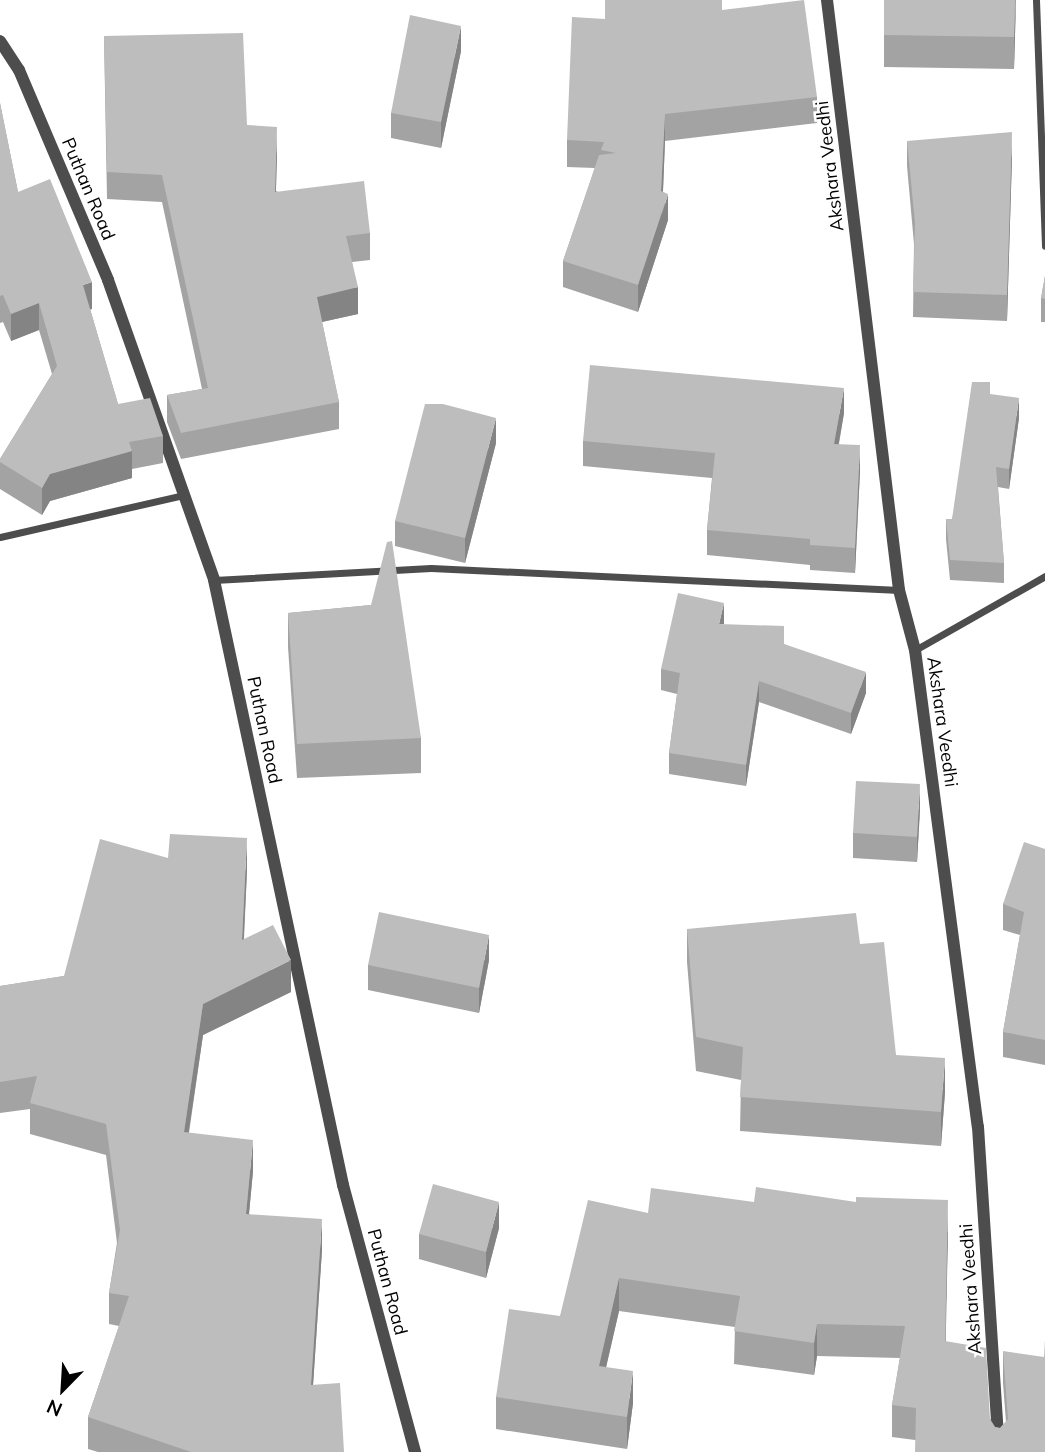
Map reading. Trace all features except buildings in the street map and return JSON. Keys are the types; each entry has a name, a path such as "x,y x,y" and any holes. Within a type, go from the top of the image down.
{"street":[{"name":"Akshara Veedhi","path":"827,0 899,590 915,650 978,1127 999,1452"},
{"path":"1036,0 1045,246"},
{"name":"Puthan Road","path":"0,41 19,70 108,280 214,580 343,1185 415,1452"},
{"path":"0,537 184,495"},
{"path":"214,580 431,568 899,590"},
{"path":"915,650 1045,576"}]}
